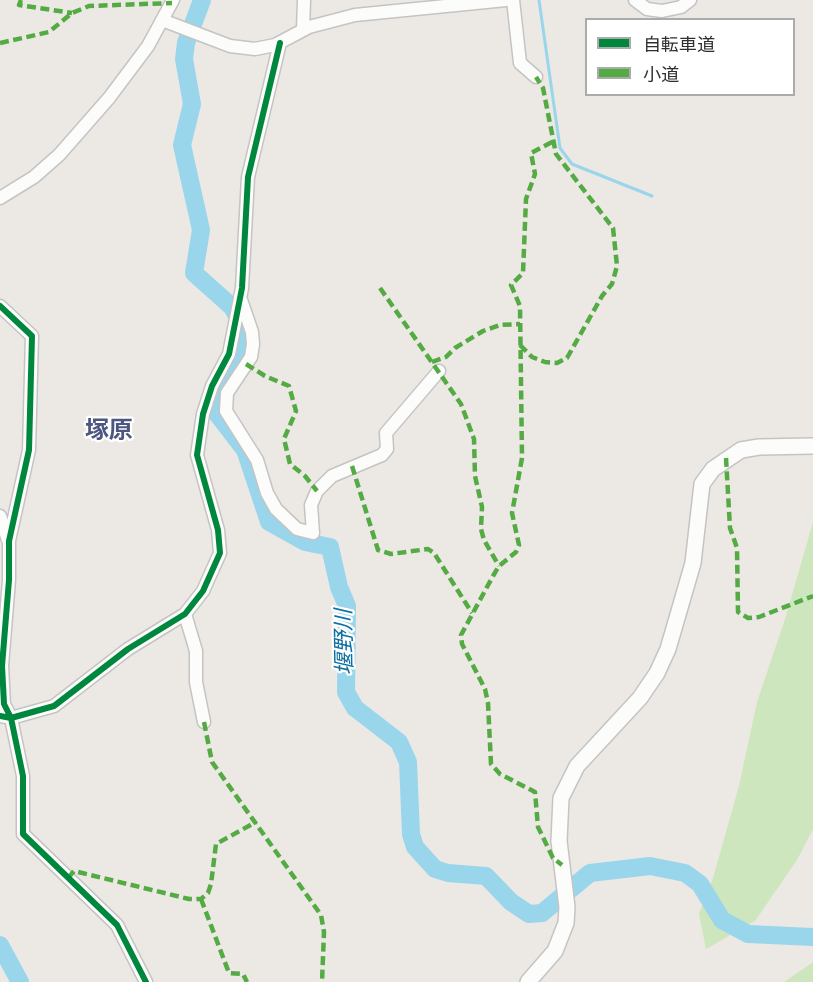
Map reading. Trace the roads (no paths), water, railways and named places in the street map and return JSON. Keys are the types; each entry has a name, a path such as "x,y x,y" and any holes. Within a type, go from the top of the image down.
{"street":[{"path":"0,198 34,177 59,155 109,98 148,46 173,0"},
{"path":"303,30 304,0"},
{"path":"162,20 230,46 255,49 280,43 303,30 355,15 506,0"},
{"path":"513,0 520,63 536,76"},
{"path":"635,0 647,9 662,11 681,7 690,0"},
{"path":"5,717 54,706 128,649 185,614 203,591 220,553 218,530 197,455 203,414 212,386 229,354 240,298 248,177 280,43"},
{"path":"240,298 252,332 249,358 227,393 226,411 257,460 267,493 276,509 297,528 313,533 311,505 317,491 332,476 382,455 387,449 386,433 439,371"},
{"path":"0,306 32,336 29,450 9,541 2,666 5,717 23,776 23,834 117,925 146,982"},
{"path":"224,365 249,358"},
{"path":"528,982 555,951 566,923 567,907 559,841 561,798 577,766 640,698 657,673 668,649 693,563 702,484 713,469 741,450 759,447 813,446"},
{"path":"0,516 9,541"},
{"path":"185,614 196,651 196,682 204,722"}],"waterway":[{"name":"堰野川","path":"202,0 186,43 184,59 192,104 182,145 201,230 194,273 232,307 243,326 243,349 217,395 215,411 245,450 269,522 305,542 330,547 339,587 347,606 346,692 355,708 399,742 408,762 411,834 415,847 435,869 448,873 486,876 511,902 529,914 542,913 590,873 650,866 685,873 700,884 722,920 748,934 813,937"},
{"path":"539,0 560,148 572,164 652,196"},
{"path":"0,945 20,982"}],"district":[{"name":"塚原","path":"109,431"}]}
